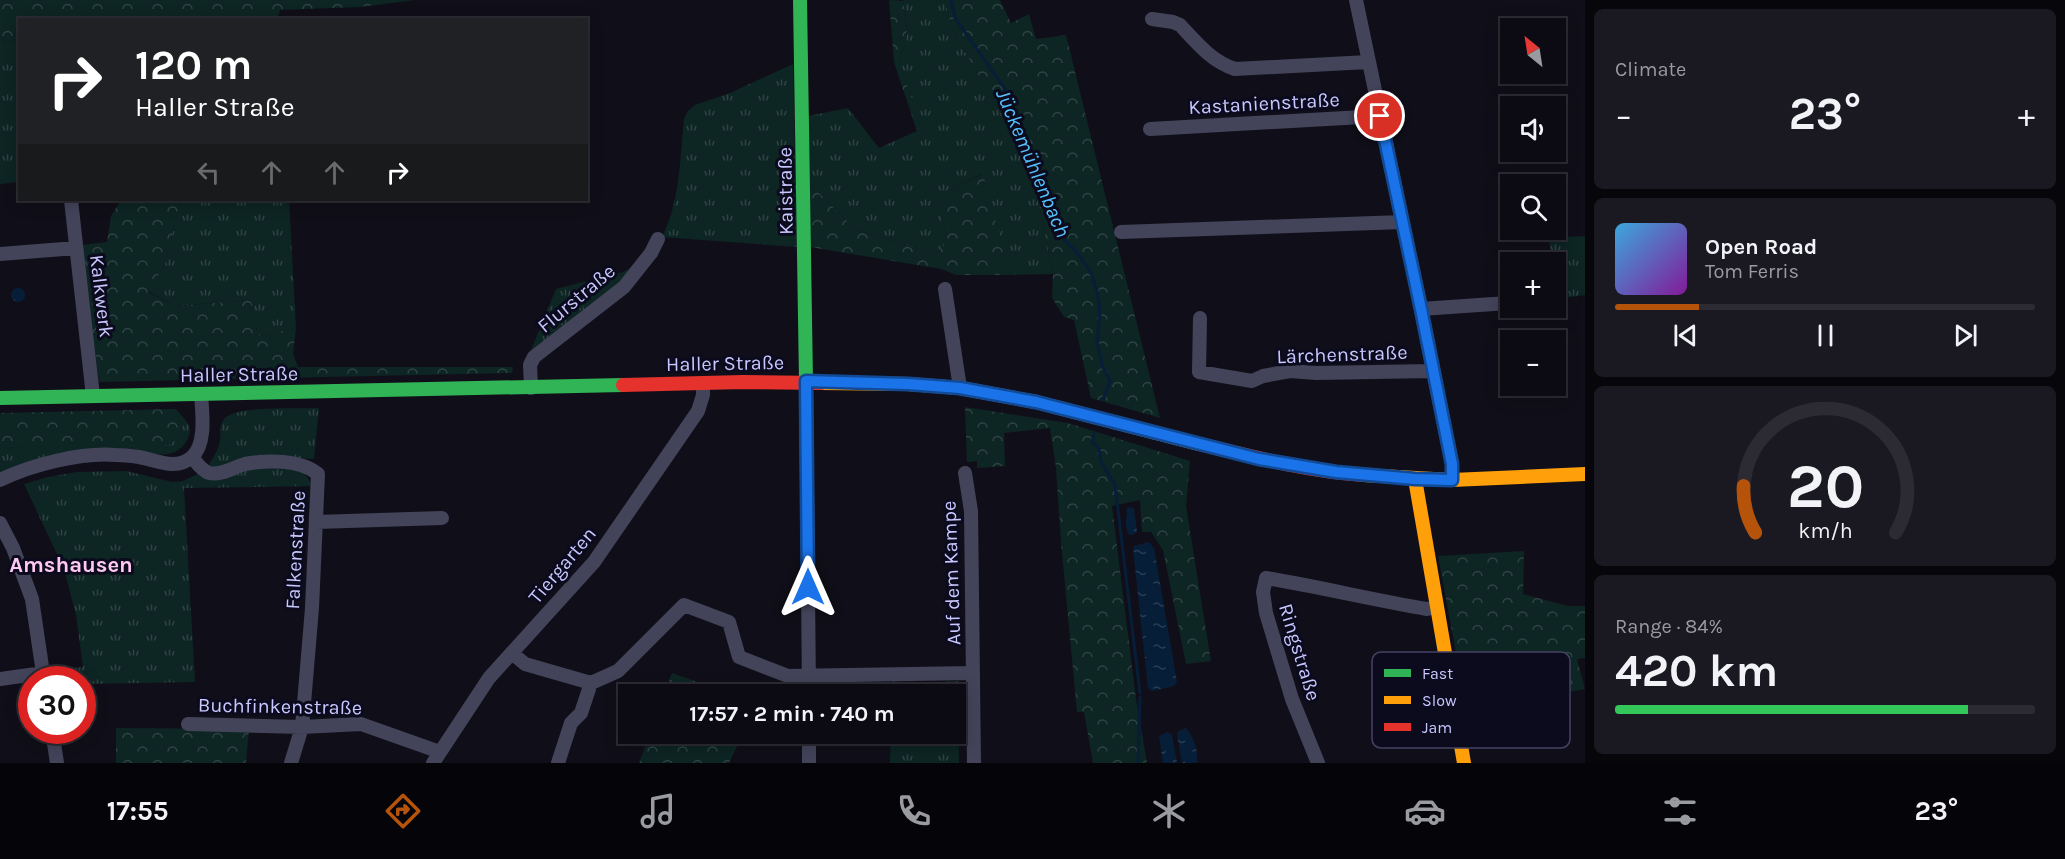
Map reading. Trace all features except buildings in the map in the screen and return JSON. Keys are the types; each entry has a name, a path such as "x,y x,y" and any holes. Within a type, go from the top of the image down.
{"main road":[{"name":"Kaistraße","path":"800,0 806,381"},
{"name":"Haller Straße","path":"0,398 806,381 908,384 960,388 1036,402 1259,459 1336,472 1452,480 1585,474"},
{"path":"1415,479 1445,652"},
{"path":"1461,748 1464,763"}],"street":[{"path":"1356,0 1421,309 1452,464 1452,480"},
{"path":"1152,19 1179,25 1211,58 1221,65 1235,69 1368,62"},
{"name":"Kastanienstraße","path":"1150,129 1380,116"},
{"name":"Kalkwerk","path":"71,201 93,396"},
{"path":"1121,232 1402,222"},
{"name":"Flurstraße","path":"531,388 530,365 534,357 624,287 651,253 658,239"},
{"path":"0,254 76,248"},
{"path":"945,289 960,388"},
{"path":"1421,309 1500,304"},
{"name":"Lärchenstraße","path":"1200,318 1199,372 1252,381 1263,376 1290,371 1316,374 1433,371"},
{"path":"806,381 809,684"},
{"name":"Tiergarten","path":"437,758 489,678 594,562 698,411 703,395 703,383"},
{"path":"0,480 22,469 69,458 113,454 141,457 162,464 173,464 192,457 198,448 201,430 201,394"},
{"name":"Falkenstraße","path":"192,457 203,470 211,473 245,464 290,462 311,468 318,474 312,608 302,727 291,763"},
{"name":"Auf dem Kampe","path":"965,473 971,511 974,763"},
{"path":"316,522 442,519"},
{"path":"0,523 13,548 33,599 43,666"},
{"name":"Ringstraße","path":"1318,763 1292,699 1266,613 1263,592 1266,578 1372,600 1427,609 1437,607"},
{"name":"Auf dem Kampe","path":"591,682 618,671 684,605 729,622 739,657 788,676 973,673"},
{"path":"512,653 525,664 591,682 581,713 571,723 558,763"},
{"path":"0,679 18,678"},
{"name":"Buchfinkenstraße","path":"188,724 302,727 361,724 437,758"},
{"path":"54,744 57,763"},
{"path":"809,744 809,763"}],"green space":[{"path":"0,0 415,0 360,7 280,10 276,18 18,18 18,41 0,42"},
{"path":"889,0 903,1 907,35 900,54 903,73 920,123 917,131 894,62"},
{"path":"903,0 945,0 951,27 1032,170 1053,274 1010,275 982,174 946,192 940,207 947,242 936,254 856,230 810,184 808,116 848,108 879,148 917,131 920,123 903,73 900,54 907,35"},
{"path":"945,0 1000,0 1011,23 1029,14 1036,39 1066,35 1160,418 1091,398 1074,320 1064,317 1052,298 1053,274 1032,170 951,27"},
{"path":"18,41 18,182 0,184 0,42"},
{"path":"793,64 797,247 662,237 676,195 684,119 688,111 695,105 730,93"},
{"path":"983,174 1010,275 956,275 941,269 810,247 810,184 856,230 936,254 947,242 940,207 946,192"},
{"path":"120,201 184,201 180,204 165,264 148,292 175,306 251,300 258,336 296,328 293,354 298,367 513,367 512,373 99,382 81,245 107,242 111,216"},
{"path":"184,201 289,201 296,328 258,336 251,300 175,306 148,291 165,264 180,204"},
{"path":"1585,236 1585,295 1566,298 1566,252 1550,252 1549,240 1566,240 1566,237"},
{"path":"636,265 621,284 585,313 579,283 623,272"},
{"path":"579,283 585,313 529,355 556,289"},
{"path":"965,407 1068,423 1190,461 1186,506 1211,661 1186,664 1163,550 1151,532 1142,532 1140,500 1112,506 1136,699 1147,763 1093,763 1084,712 1077,712 1056,468 1050,428 1004,433 1005,466 977,468 977,461 967,462"},
{"path":"319,408 314,459 276,457 215,468 208,466 219,445 222,421 230,415 253,410"},
{"path":"176,409 188,424 190,433 183,445 172,453 155,454 132,449 94,449 46,457 0,473 0,448 30,447 180,422"},
{"path":"176,409 180,422 179,437 169,445 0,448 0,413"},
{"path":"266,468 293,469 304,474 312,486 184,488 195,682 96,684 96,666 83,666 76,615 64,569 24,484 77,472 126,471 172,482 183,481 198,474"},
{"path":"1524,551 1523,594 1568,606 1585,606 1585,658 1577,659 1585,689 1570,692 1570,652 1456,652 1438,556"},
{"path":"672,673 703,684 668,684"},
{"path":"946,681 958,681 958,684 946,684"},
{"path":"116,728 249,729 246,763 116,763"},
{"path":"646,744 738,744 729,763 639,763"},
{"path":"891,744 959,744 959,763 890,763"}],"water":[{"path":"18,288 23,290 25,295 23,300 18,302 13,300 11,295 13,290"},
{"path":"1127,508 1134,509 1137,532 1132,535 1128,534 1126,526"},
{"path":"1149,542 1154,548 1177,682 1174,686 1152,691 1148,688 1133,549 1134,546"},
{"path":"1186,728 1195,745 1197,763 1182,763 1177,734"},
{"path":"1167,732 1172,735 1177,763 1163,763 1159,736"}],"waterway":[{"name":"Jückemühlenbach","path":"951,0 955,18 1003,86 1012,104 1022,142 1039,169 1061,236 1080,256 1091,273 1097,291 1100,313 1097,342 1102,365 1110,381 1103,400"},
{"name":"Jückemühlenbach","path":"1094,434 1092,442 1099,449 1101,462 1115,485 1140,693"},
{"name":"Jückemühlenbach","path":"1138,763 1140,697"}],"traffic: fast":[{"path":"800,0 806,381"},
{"path":"0,398 623,385"}],"traffic: slow":[{"path":"821,383 908,384 960,388 1036,402 1199,444"},
{"path":"1363,475 1452,480 1585,474"},
{"path":"1415,479 1445,652"},
{"path":"1461,748 1464,763"}],"traffic: jam":[{"path":"623,385 821,383"},
{"path":"1199,444 1301,467 1363,475"}],"district":[{"name":"Amshausen","path":"71,564"}],"route":[{"path":"808,587 806,381 960,388 1036,402 1259,459 1336,472 1452,480 1452,464 1380,116"}]}
